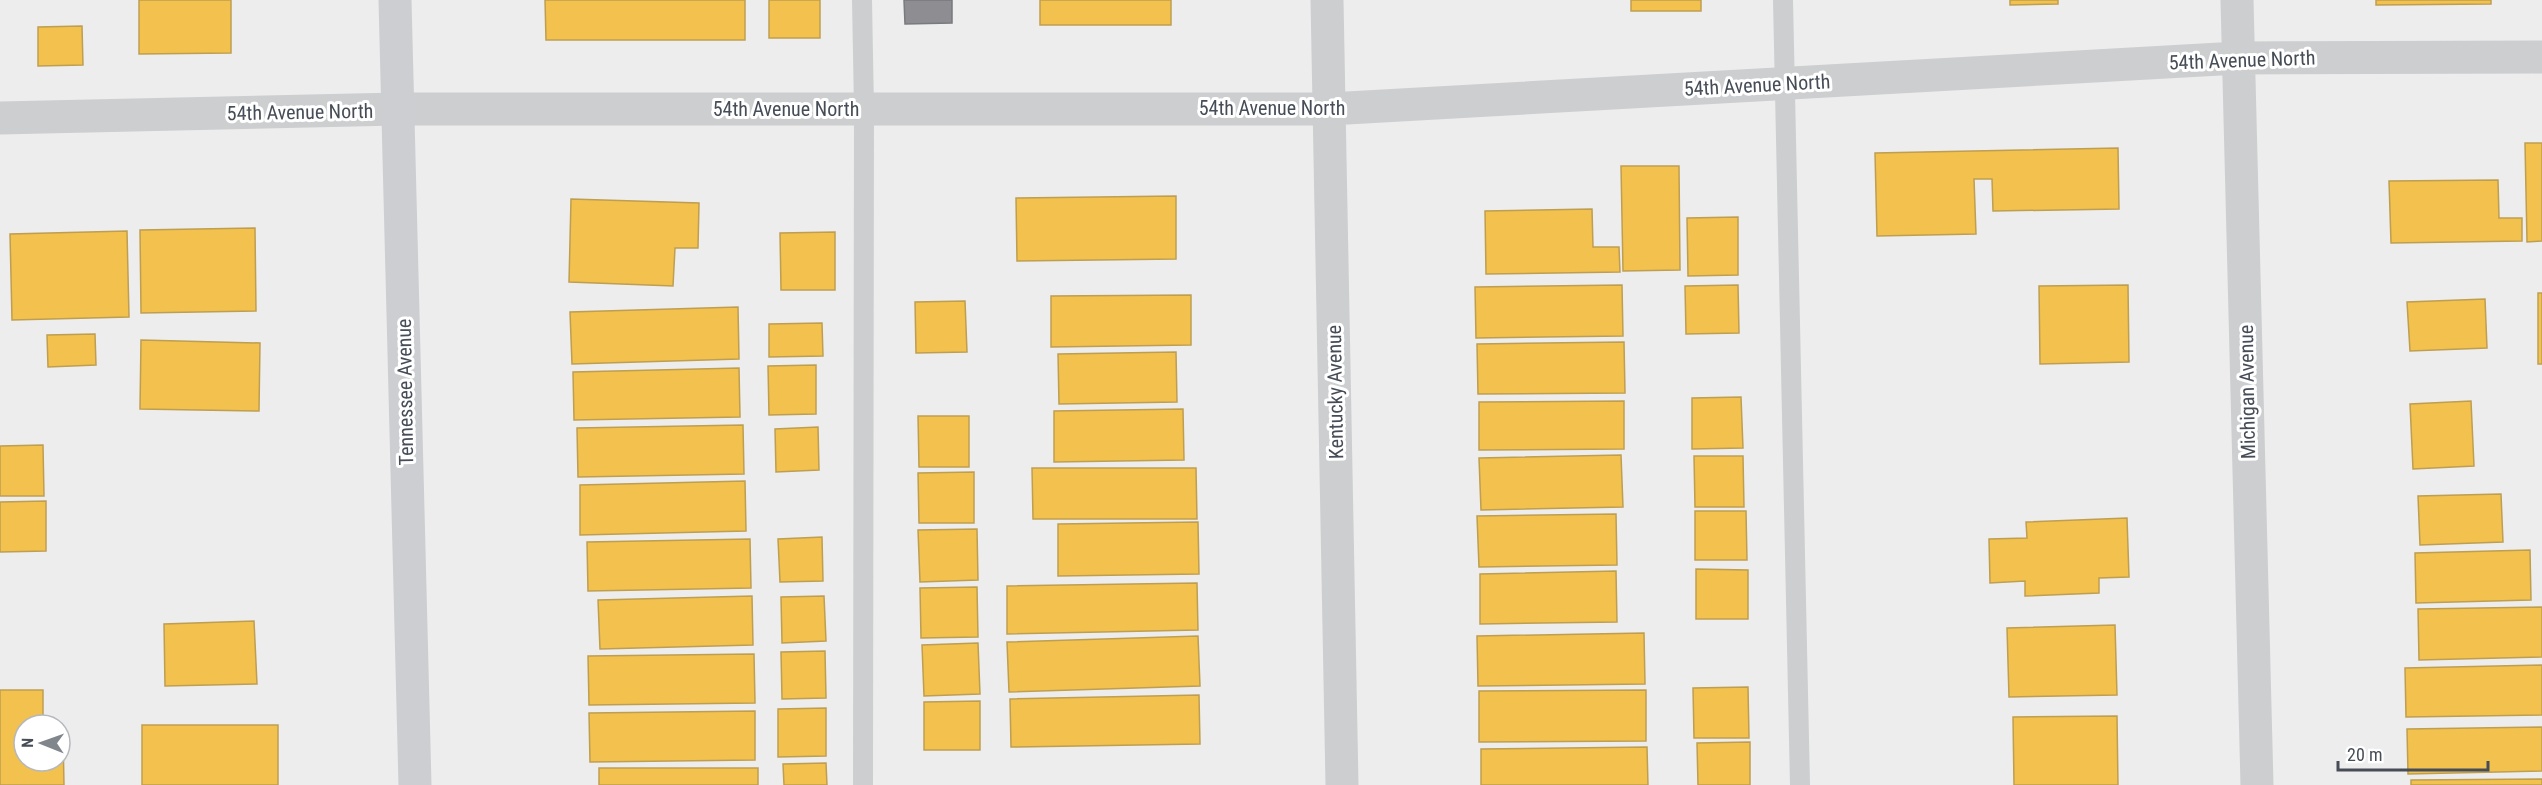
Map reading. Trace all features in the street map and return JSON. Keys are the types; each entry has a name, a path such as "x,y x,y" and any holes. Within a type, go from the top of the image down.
{"street":[{"name":"Tennessee Avenue","path":"395,0 415,785"},
{"name":"Kentucky Avenue","path":"1327,0 1342,785"},
{"name":"Michigan Avenue","path":"2237,0 2257,785"},
{"name":"54th Avenue North","path":"0,118 398,109 1329,109 2238,58 2542,57"}],"lane":[{"path":"862,0 864,109 863,785"},
{"path":"1783,0 1800,785"}],"building: Homes":[{"path":"139,0 231,0 231,53 139,54"},
{"path":"545,0 745,0 745,40 546,40"},
{"path":"769,0 820,0 820,38 769,38"},
{"path":"1040,0 1171,0 1171,25 1040,25"},
{"path":"1631,0 1701,0 1701,11 1631,11"},
{"path":"2010,0 2058,0 2058,4 2010,5"},
{"path":"2376,0 2491,0 2491,4 2376,5"},
{"path":"82,26 83,65 38,66 38,27"},
{"path":"2525,143 2542,143 2542,241 2527,242"},
{"path":"2118,148 2119,209 1993,211 1992,179 1974,179 1976,234 1877,236 1875,153"},
{"path":"1621,166 1679,166 1680,270 1623,271"},
{"path":"2498,180 2499,218 2522,218 2522,241 2391,243 2389,181"},
{"path":"1176,196 1176,259 1017,261 1016,198"},
{"path":"571,199 699,203 698,248 675,248 673,286 569,282"},
{"path":"1592,209 1593,247 1619,247 1620,272 1486,274 1485,211"},
{"path":"1738,217 1738,275 1688,276 1687,218"},
{"path":"255,228 256,311 141,313 140,230"},
{"path":"127,231 129,317 12,320 10,234"},
{"path":"835,232 835,290 781,290 780,233"},
{"path":"1622,285 1623,336 1476,338 1475,287"},
{"path":"1738,285 1739,333 1686,334 1685,286"},
{"path":"2128,285 2129,362 2040,364 2039,286"},
{"path":"2538,293 2542,293 2542,364 2538,364"},
{"path":"1191,295 1191,345 1051,347 1051,296"},
{"path":"2485,299 2487,348 2410,351 2407,302"},
{"path":"965,301 967,352 916,353 915,302"},
{"path":"738,307 739,359 572,364 570,312"},
{"path":"822,323 823,356 769,357 769,324"},
{"path":"95,334 96,365 48,367 47,335"},
{"path":"141,340 260,343 259,411 140,409"},
{"path":"1624,342 1625,393 1478,394 1477,344"},
{"path":"1176,352 1177,402 1059,404 1058,354"},
{"path":"816,365 816,414 769,415 768,366"},
{"path":"739,368 740,417 574,420 573,372"},
{"path":"1741,397 1743,448 1692,449 1692,398"},
{"path":"1624,401 1624,449 1479,450 1479,402"},
{"path":"2471,401 2474,466 2413,469 2410,404"},
{"path":"1183,409 1184,460 1054,462 1054,411"},
{"path":"918,416 969,416 969,467 919,467"},
{"path":"743,425 744,474 578,477 577,428"},
{"path":"818,427 819,470 776,472 775,429"},
{"path":"43,445 44,496 0,496 0,446"},
{"path":"1621,455 1623,507 1481,510 1479,458"},
{"path":"1694,456 1743,456 1744,507 1695,507"},
{"path":"1032,468 1196,468 1197,519 1033,519"},
{"path":"974,472 974,523 919,523 918,473"},
{"path":"745,481 746,531 580,535 580,485"},
{"path":"2501,494 2503,542 2420,545 2418,496"},
{"path":"46,501 46,551 0,552 0,502"},
{"path":"1695,511 1746,511 1747,560 1695,560"},
{"path":"1616,514 1617,565 1479,567 1477,516"},
{"path":"2127,518 2129,577 2099,578 2099,593 2025,596 2025,581 1990,583 1989,539 2027,538 2026,522"},
{"path":"1198,522 1199,574 1058,576 1058,524"},
{"path":"977,529 978,580 920,582 918,530"},
{"path":"822,537 823,581 780,582 778,539"},
{"path":"750,539 751,588 588,591 587,542"},
{"path":"2530,550 2531,600 2416,603 2415,553"},
{"path":"1696,569 1748,570 1748,619 1696,619"},
{"path":"1616,571 1617,622 1480,624 1480,574"},
{"path":"1197,583 1198,630 1007,634 1007,586"},
{"path":"977,587 978,637 921,638 920,588"},
{"path":"752,596 753,645 600,649 598,600"},
{"path":"824,596 826,641 782,643 781,597"},
{"path":"2542,607 2542,657 2419,660 2418,609"},
{"path":"254,621 257,684 165,686 164,624"},
{"path":"2115,625 2117,695 2009,697 2007,628"},
{"path":"1644,633 1645,684 1478,686 1477,636"},
{"path":"1198,636 1200,686 1009,692 1007,642"},
{"path":"978,643 980,694 924,696 922,645"},
{"path":"825,651 826,698 782,699 781,652"},
{"path":"754,654 755,703 589,705 588,656"},
{"path":"2542,665 2542,715 2406,717 2405,668"},
{"path":"1748,687 1749,738 1694,738 1693,688"},
{"path":"0,690 43,690 43,713 12,713 12,773 64,773 64,785 0,785"},
{"path":"1646,690 1646,741 1479,742 1479,691"},
{"path":"1199,695 1200,744 1011,747 1010,699"},
{"path":"980,701 980,750 924,750 924,702"},
{"path":"826,708 826,756 778,757 778,709"},
{"path":"755,711 755,760 590,762 589,713"},
{"path":"2117,716 2118,785 2014,785 2013,717"},
{"path":"142,725 278,725 278,785 142,785"},
{"path":"2542,727 2542,771 2408,774 2407,729"},
{"path":"1750,742 1750,785 1698,785 1697,743"},
{"path":"1647,747 1648,785 1481,785 1481,749"},
{"path":"826,763 827,785 784,785 783,764"},
{"path":"599,768 758,768 758,785 599,785"},
{"path":"2542,779 2542,785 2411,785 2411,780"}],"building: Industry":[{"path":"904,0 952,0 952,23 905,24"}]}
